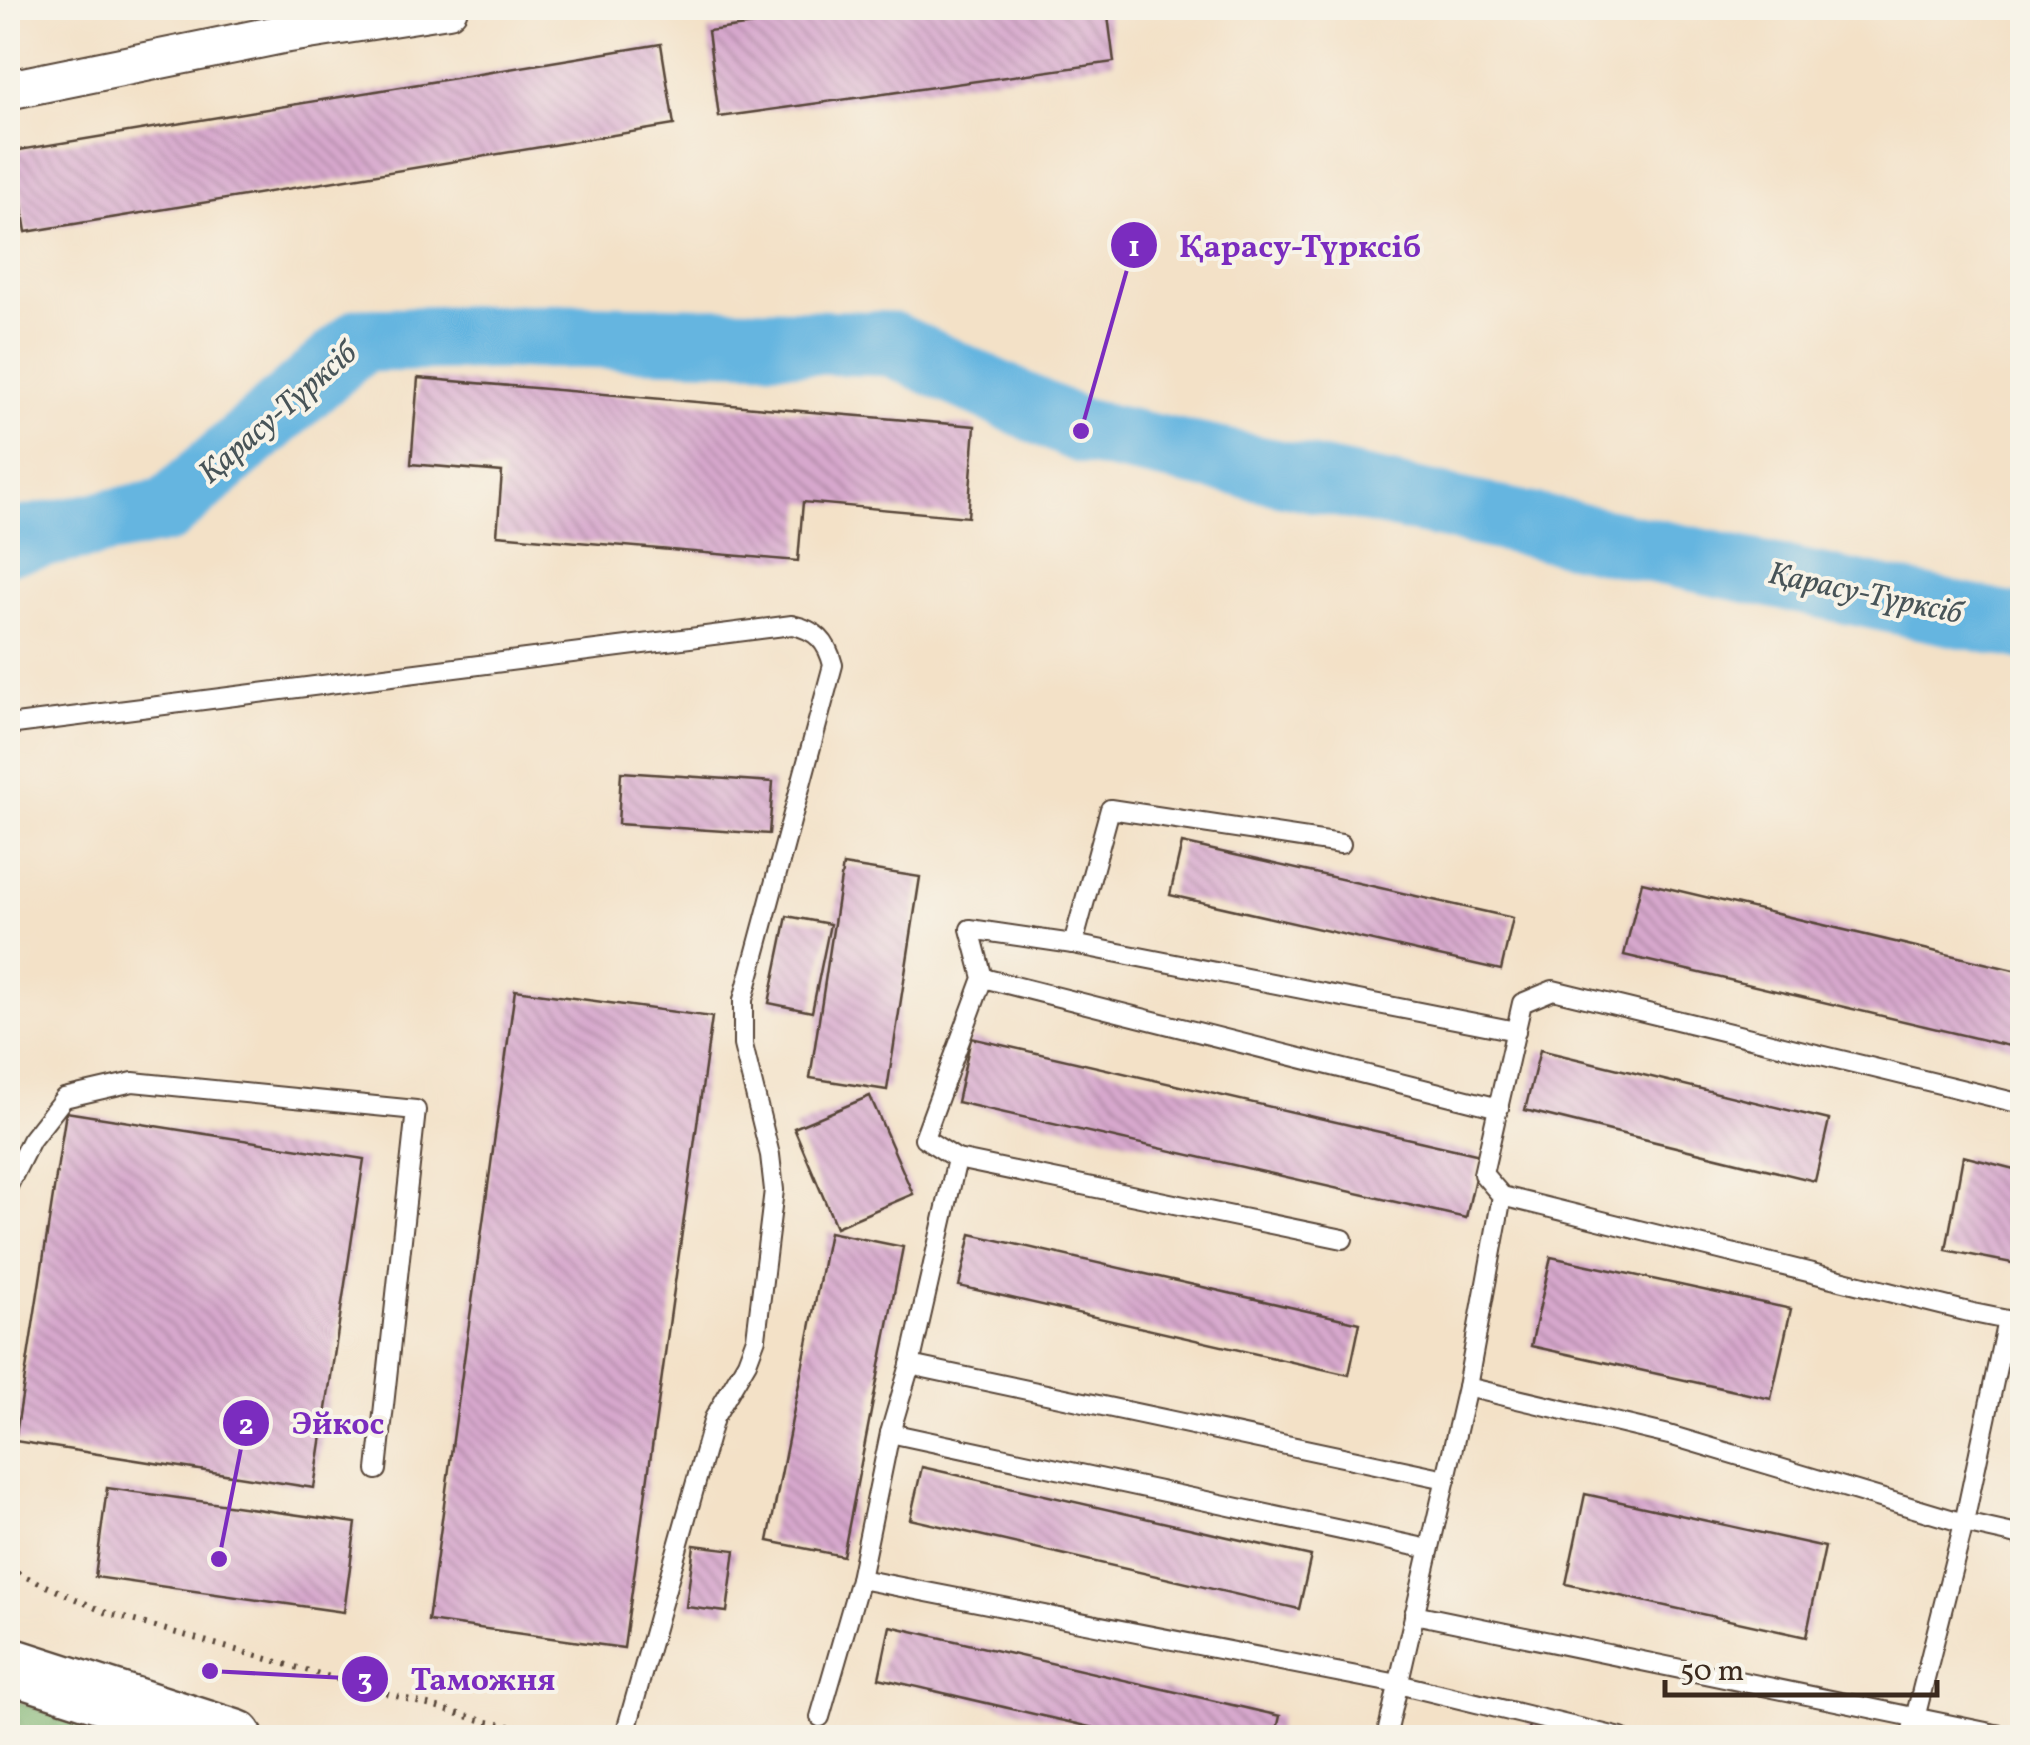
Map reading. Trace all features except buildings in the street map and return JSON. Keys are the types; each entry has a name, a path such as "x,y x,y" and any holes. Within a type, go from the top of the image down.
{"main road":[{"path":"8,1665 235,1738"}],"street":[{"path":"8,90 283,34 448,8"}],"lane":[{"path":"8,725 792,624 812,629 829,649 834,666 742,1000 743,1045 770,1156 774,1190 756,1338 747,1362 714,1418 624,1738"},
{"path":"1074,944 1110,809 1341,844"},
{"path":"1342,1238 957,1159 924,1138 984,978 970,929 1074,944 1516,1031"},
{"path":"984,978 1498,1108"},
{"path":"1912,1728 2015,1321 1502,1196 1484,1174 1522,1003 1553,990 2022,1104"},
{"path":"8,1186 31,1140 64,1098 133,1082 416,1110 378,1470"},
{"path":"820,1717 860,1579 890,1433 910,1365 957,1159"},
{"path":"1386,1738 1467,1386 1502,1196"},
{"path":"910,1365 1446,1479"},
{"path":"1467,1386 1669,1435 1964,1523 2022,1536"},
{"path":"890,1433 1429,1549"},
{"path":"860,1579 1398,1684 1621,1738"},
{"path":"1414,1614 1912,1728 2015,1738"}],"path":[{"path":"8,1569 106,1613 487,1722 575,1738"}],"green space":[{"path":"8,1697 114,1737 8,1737"}],"waterway":[{"name":"Қарасу-Түрксіб","path":"8,542 166,511 361,340 569,336 891,344 1081,431 2022,628"}],"place":[{"name":"Қарасу-Түрксіб","path":"1081,431"},
{"name":"Эйкос","path":"219,1559"},
{"name":"Таможня","path":"210,1671"}]}
